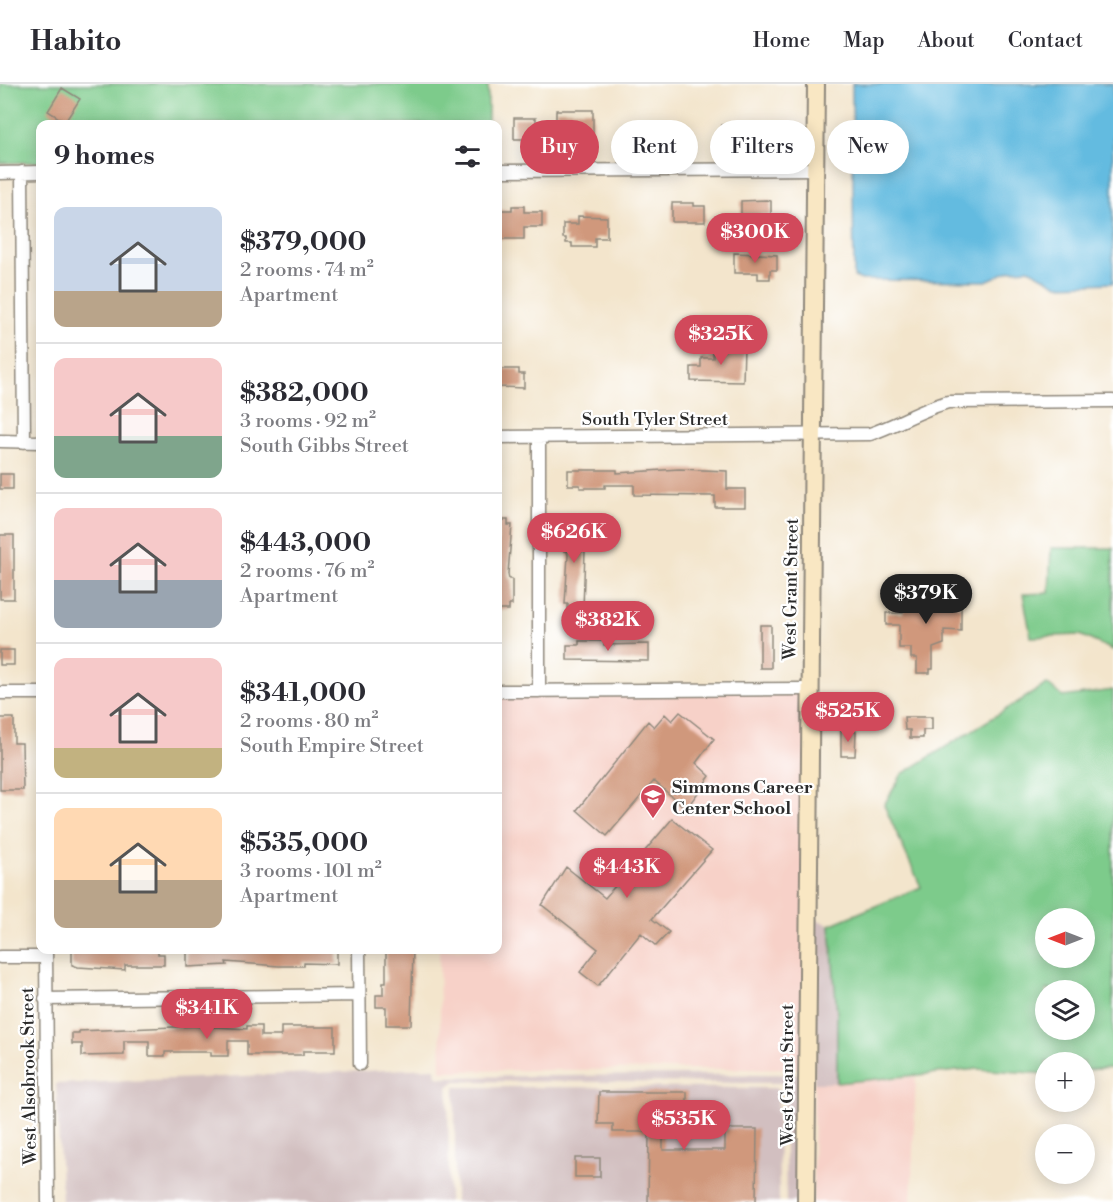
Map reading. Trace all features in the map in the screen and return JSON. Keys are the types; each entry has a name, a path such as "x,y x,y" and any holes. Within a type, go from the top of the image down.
{"street":[{"name":"West Grant Street","path":"815,169 816,84"},
{"path":"502,171 710,170"},
{"path":"0,172 36,172"},
{"path":"22,172 24,442"},
{"name":"West Grant Street","path":"806,1202 815,174"},
{"name":"South Tyler Street","path":"502,437 870,434 892,426 929,407 948,402 1113,401"},
{"path":"539,437 539,691"},
{"path":"0,441 36,442"},
{"path":"502,691 809,689"},
{"path":"0,693 36,693"},
{"path":"0,957 36,954"},
{"name":"West Alsobrook Street","path":"46,954 48,1202"},
{"path":"359,954 360,1064"},
{"path":"45,999 359,995"}],"shaded area":[{"name":"Simmons Career Center School","path":"809,689 807,1068 441,1071 439,954 502,954 502,691"},
{"path":"815,919 830,925 837,1013 837,1083 814,1083"},
{"path":"435,1068 436,1075 441,1077 799,1074 799,1202 786,1202 784,1088 782,1083 455,1081 448,1087 449,1202 62,1202 56,1084"},
{"path":"916,1077 911,1202 813,1202 814,1083"},
{"path":"455,1087 778,1088 779,1202 455,1202"}],"green space":[{"path":"0,84 488,84 488,120 36,120 36,162 0,163"},
{"path":"1051,548 1113,548 1113,650 1080,635 1031,637 1023,594 1049,593"},
{"path":"1047,684 1063,697 1113,690 1113,1068 1095,1069 1095,1052 1035,1052 1035,1073 978,1069 837,1083 837,1013 830,925 921,887 884,805 902,774"}],"water":[{"path":"852,84 1113,84 1113,283 1058,285 1029,269 1011,270 986,281 862,280 854,277 853,174 909,174 909,120 852,120"}],"building":[{"path":"62,88 80,99 66,120 62,120 48,111"},
{"path":"556,110 593,110 593,120 556,120"},
{"path":"514,118 536,118 536,120 520,120 520,139 514,139"},
{"path":"741,201 771,201 771,215 741,214"},
{"path":"672,203 694,203 694,206 705,206 705,222 672,222"},
{"path":"512,206 524,206 524,212 542,212 542,227 524,227 524,239 502,239 502,210 512,210"},
{"path":"578,216 607,217 607,238 595,238 595,247 572,247 572,243 566,243 566,238 563,238 563,224 578,224"},
{"path":"734,253 777,255 777,270 770,270 770,279 758,279 758,273 734,273"},
{"path":"713,347 744,347 743,382 691,381 691,367 701,367 701,358 713,358"},
{"path":"502,369 519,369 519,374 524,374 524,388 502,387"},
{"path":"679,469 727,471 727,489 745,489 745,507 715,507 715,496 634,495 634,485 580,488 580,485 568,485 568,470 617,470 617,473"},
{"path":"0,474 13,474 13,489 0,489"},
{"path":"502,520 508,520 508,525 512,525 508,574 509,579 512,579 512,605 509,605 509,610 502,610"},
{"path":"567,520 582,520 582,551 585,551 583,609 568,609 568,604 565,604 568,555 567,551 564,551 563,524 567,524"},
{"path":"0,535 14,535 14,599 0,599"},
{"path":"903,595 956,595 956,606 961,606 961,631 944,630 944,644 933,648 933,669 930,669 930,673 917,673 917,658 911,658 911,648 899,648 899,625 886,625 886,613 903,613"},
{"path":"760,625 771,625 771,668 760,668"},
{"path":"579,641 604,641 604,645 649,644 649,661 567,660 567,645 579,645"},
{"path":"0,650 14,650 14,665 0,665"},
{"path":"680,712 714,739 696,763 710,776 686,809 654,781 607,836 577,810 648,721 654,727 665,714 672,721"},
{"path":"904,717 932,717 932,730 923,730 923,738 910,738 910,730 905,730"},
{"path":"0,718 14,718 14,743 22,743 23,790 0,790"},
{"path":"841,730 856,732 855,756 841,756"},
{"path":"672,819 712,850 652,919 669,932 656,946 641,933 598,986 580,972 598,949 542,905 566,867 605,898"},
{"path":"72,954 164,954 164,965 125,965 125,970 72,965"},
{"path":"187,954 337,954 337,964 304,963 304,966 279,966 226,962 227,965 187,967"},
{"path":"386,954 413,954 411,1025 386,1025 386,1007 376,1007 376,995 383,995 383,982 386,982"},
{"path":"198,1026 247,1029 247,1026 261,1026 261,1036 281,1036 281,1027 335,1027 335,1051 303,1051 303,1055 247,1055 247,1041 228,1041 228,1056 211,1056 211,1052 165,1052 165,1056 149,1056 149,1041 124,1041 124,1055 82,1056 82,1044 72,1044 72,1033 79,1033 79,1031"},
{"path":"599,1092 687,1092 687,1124 663,1124 663,1150 725,1150 725,1129 757,1129 756,1202 648,1202 649,1132 613,1132 613,1124 598,1124"},
{"path":"575,1158 600,1158 600,1177 575,1177"}],"place":[{"name":"Simmons Career Center School","path":"653,820"}]}
